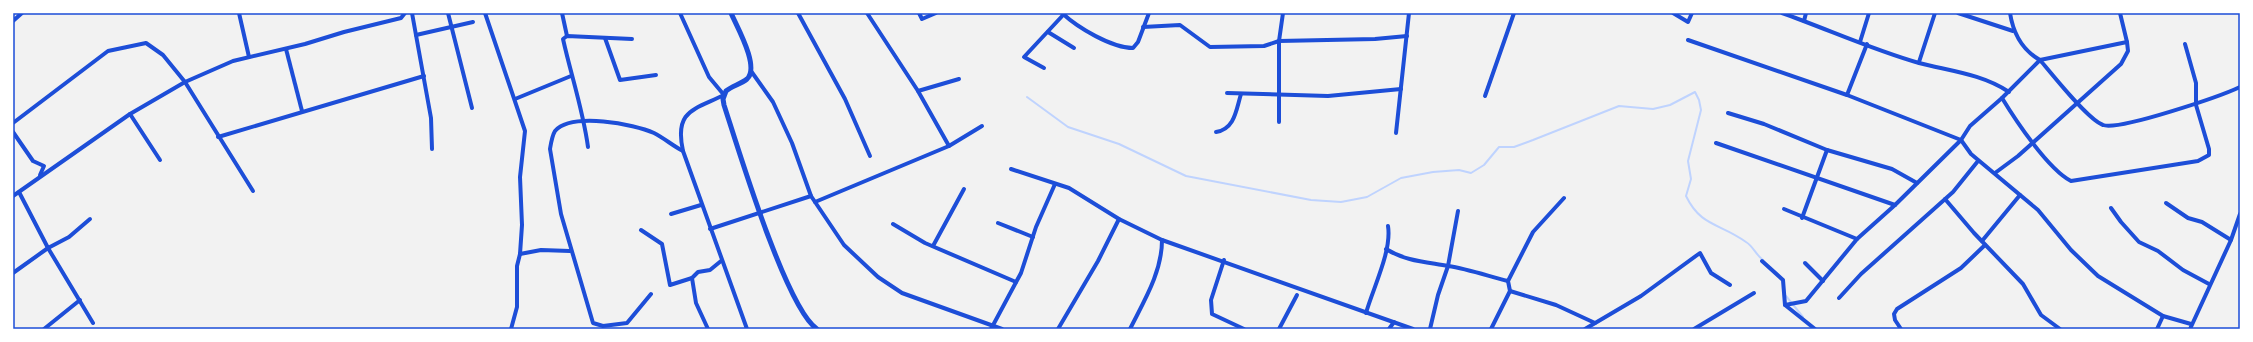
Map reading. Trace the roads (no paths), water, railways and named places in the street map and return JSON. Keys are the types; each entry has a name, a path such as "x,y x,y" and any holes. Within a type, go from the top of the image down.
{"street":[{"path":"14,18 22,13"},
{"path":"239,13 249,56"},
{"path":"13,196 40,175 130,114 185,82 233,61 249,56 286,49 401,18 405,13"},
{"path":"412,13 431,118 432,149"},
{"path":"448,13 472,108"},
{"path":"484,13 525,131 520,177 522,212 520,254 517,266 517,307 511,329"},
{"path":"562,13 567,36"},
{"path":"680,13 709,77 724,95 724,105 760,212 799,307 806,319 817,329"},
{"path":"732,13 750,58 751,71 773,102 792,143 811,196 844,245 878,277 902,293 992,327 1002,329"},
{"path":"798,13 845,99 870,156"},
{"path":"867,13 918,91 949,146"},
{"path":"919,13 922,19 936,13"},
{"path":"1044,68 1024,57 1064,14 1091,33 1126,48 1133,48 1138,42 1149,13"},
{"path":"1279,122 1279,41 1283,13"},
{"path":"1396,133 1409,13"},
{"path":"1485,96 1514,13"},
{"path":"1673,13 1688,22 1692,13"},
{"path":"1782,13 1919,62 1974,76 1996,84 2008,92"},
{"path":"1804,21 1806,13"},
{"path":"1860,42 1869,13"},
{"path":"1919,62 1935,13"},
{"path":"1958,13 2013,31"},
{"path":"2010,13 2013,31 2028,52 2040,60 2076,102 2098,122 2108,126 2122,125 2196,105 2240,87"},
{"path":"1995,173 2018,156 2076,102 2121,64 2128,51 2120,13"},
{"path":"416,35 452,29 473,22"},
{"path":"1143,27 1180,25 1210,47 1264,46 1279,41 1375,39 1407,36"},
{"path":"1048,32 1074,48"},
{"path":"588,147 585,121 571,76 563,39 567,36 632,39"},
{"path":"605,38 620,80 656,75"},
{"path":"1688,40 1847,95 1961,140 1964,146 1978,161 1995,173 2004,183 2038,210 2071,250 2098,276 2163,316 2191,324"},
{"path":"1785,305 1806,301 1857,239 1895,205 1961,140 1970,126 2002,98 2040,60 2127,42"},
{"path":"13,123 108,51 146,43 163,55 185,82 253,191"},
{"path":"1847,95 1867,44"},
{"path":"2002,98 2033,141 2065,178 2076,181 2198,161 2209,155 2209,149 2196,105 2196,83 2185,44"},
{"path":"286,49 302,111"},
{"path":"747,329 728,276 721,262 683,152 680,137 686,115 691,110 724,95 733,86 746,80 751,71"},
{"path":"218,137 424,76"},
{"path":"515,99 571,76"},
{"path":"918,91 959,79"},
{"path":"1227,93 1328,96 1401,90"},
{"path":"1216,132 1230,127 1241,94"},
{"path":"1728,113 1764,124 1827,150 1892,169 1916,183"},
{"path":"130,114 160,160"},
{"path":"592,329 592,323 570,251 561,214 550,149 554,133 559,128 585,121 634,126 654,133 683,152"},
{"path":"815,202 949,146 982,126"},
{"path":"13,132 33,161 44,166 40,175"},
{"path":"1716,143 1895,205"},
{"path":"1802,218 1827,150"},
{"path":"1839,298 1861,274 1962,183 1978,161"},
{"path":"1011,170 1069,188 1119,219 1162,240 1224,260 1413,329"},
{"path":"992,327 1016,282 1055,184"},
{"path":"933,246 964,189"},
{"path":"19,192 48,248 93,324"},
{"path":"1901,329 1895,320 1894,314 1897,309 1961,268 1984,243 2020,195"},
{"path":"710,229 811,196"},
{"path":"1491,329 1510,290 1508,281 1533,232 1564,198"},
{"path":"1945,199 2023,284 2041,315 2060,329"},
{"path":"2166,202 2188,218 2202,222 2231,240"},
{"path":"671,214 701,204"},
{"path":"2111,208 2121,222 2140,242 2158,251 2183,270 2209,284"},
{"path":"1784,209 1802,218 1857,239"},
{"path":"1430,329 1438,295 1448,266 1458,211"},
{"path":"2190,329 2209,284 2231,240 2240,214"},
{"path":"13,274 48,248 69,237 90,219"},
{"path":"1058,329 1098,261 1119,219"},
{"path":"998,223 1033,237"},
{"path":"893,224 933,246 1016,282"},
{"path":"1366,313 1386,249 1389,234 1388,226"},
{"path":"642,230 662,244 670,285 692,278 698,272 710,270 721,262"},
{"path":"1130,329 1146,299 1162,256 1162,240"},
{"path":"1386,249 1395,255 1428,264 1448,266 1508,281"},
{"path":"520,254 541,250 570,251"},
{"path":"1585,329 1641,296 1700,253 1711,273 1730,285"},
{"path":"1224,260 1211,300 1212,314 1244,329"},
{"path":"1762,262 1783,280 1785,305 1815,329"},
{"path":"1805,263 1823,281"},
{"path":"692,278 696,302 708,329"},
{"path":"1510,290 1556,305 1595,323"},
{"path":"1694,329 1754,293"},
{"path":"592,323 603,326 627,323 651,294"},
{"path":"1279,329 1297,295"},
{"path":"44,329 80,300"},
{"path":"2156,329 2163,316"},
{"path":"1389,329 1394,322"}],"waterway":[{"path":"1027,97 1068,127 1119,144 1186,176 1311,200 1341,202 1367,197 1401,178 1433,172 1459,170 1471,173 1484,165 1499,147 1514,147 1619,106 1653,109 1670,105 1695,92 1699,100 1701,110 1688,161 1691,179 1686,196 1698,214 1712,224 1737,236 1753,248 1758,256 1763,260"},
{"path":"1786,296 1803,317"}]}
